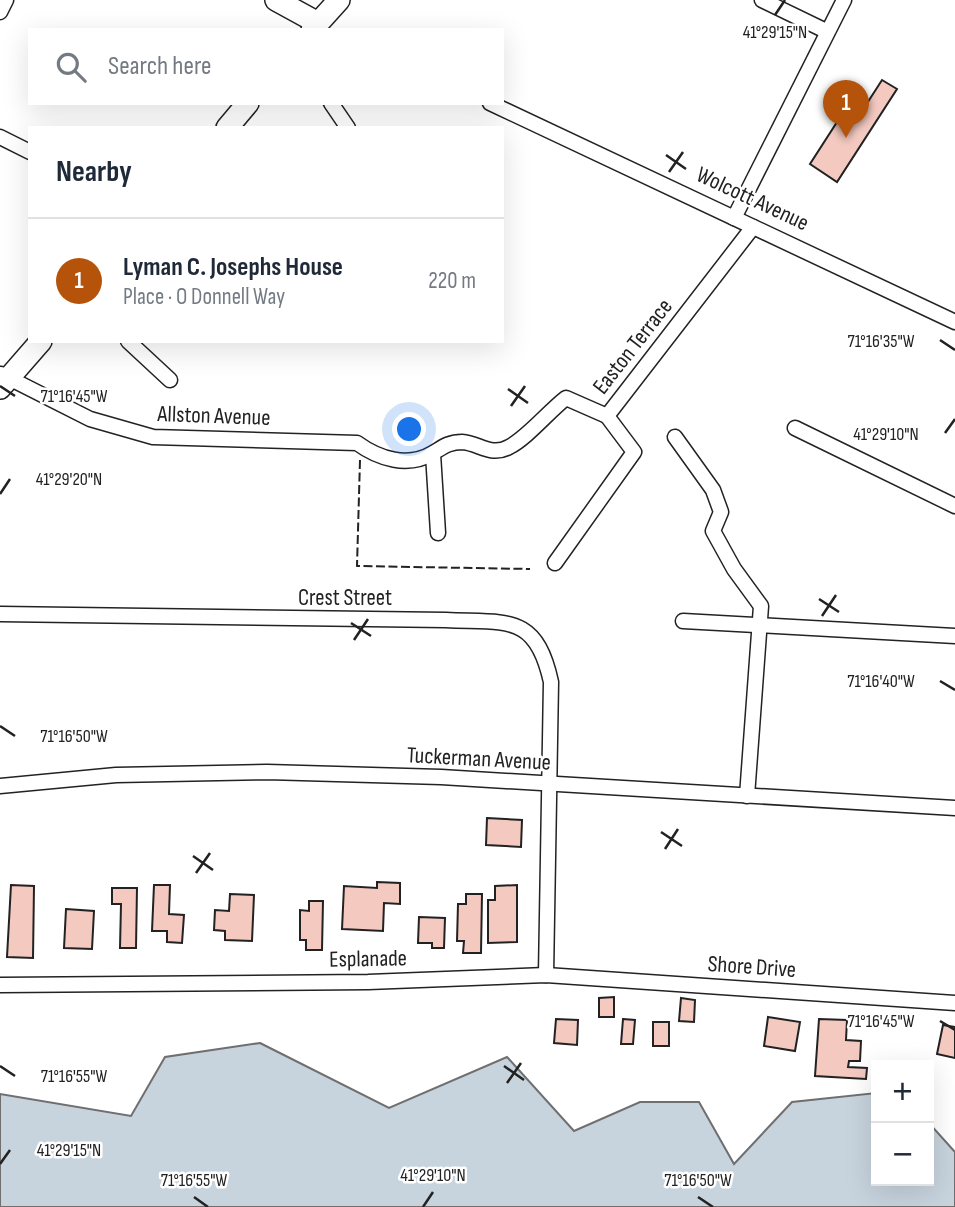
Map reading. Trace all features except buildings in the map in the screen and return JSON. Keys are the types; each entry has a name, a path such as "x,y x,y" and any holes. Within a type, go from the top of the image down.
{"street":[{"path":"0,12 6,0"},
{"path":"276,0 321,27 339,0"},
{"path":"762,0 826,31"},
{"path":"734,218 826,31 844,0"},
{"path":"229,126 246,105"},
{"path":"332,105 347,126"},
{"name":"Wolcott Avenue","path":"494,105 955,322"},
{"path":"0,137 28,151"},
{"name":"Easton Terrace","path":"555,563 634,452 607,416 753,227"},
{"path":"3,380 39,343"},
{"path":"130,343 170,380"},
{"name":"Allston Avenue","path":"3,380 90,419 153,437 358,443 373,454 401,460 416,460 433,454 444,445 465,442 482,450 509,447 566,398 607,416"},
{"path":"795,428 955,506"},
{"path":"675,437 713,490 721,512 713,531 761,606 747,796"},
{"path":"433,454 438,533"},
{"name":"Crest Street","path":"0,614 446,620 520,627 538,641 545,653 551,682 552,785"},
{"path":"682,621 955,636"},
{"name":"Tuckerman Avenue","path":"0,786 116,775 267,772 955,808"},
{"path":"546,975 552,785"},
{"name":"Esplanade","path":"0,985 368,982 546,975"},
{"name":"Shore Drive","path":"546,975 955,1003"}],"shaded area":[{"path":"260,1043 389,1108 507,1057 574,1131 640,1102 699,1102 734,1164 792,1102 871,1094 871,1186 934,1186 934,1129 955,1152 955,1207 0,1207 0,1094 131,1116 165,1057"}],"fence":[{"path":"360,460 357,566 530,569"}],"place":[{"name":"Lyman C. Josephs House","path":"846,138"}]}
